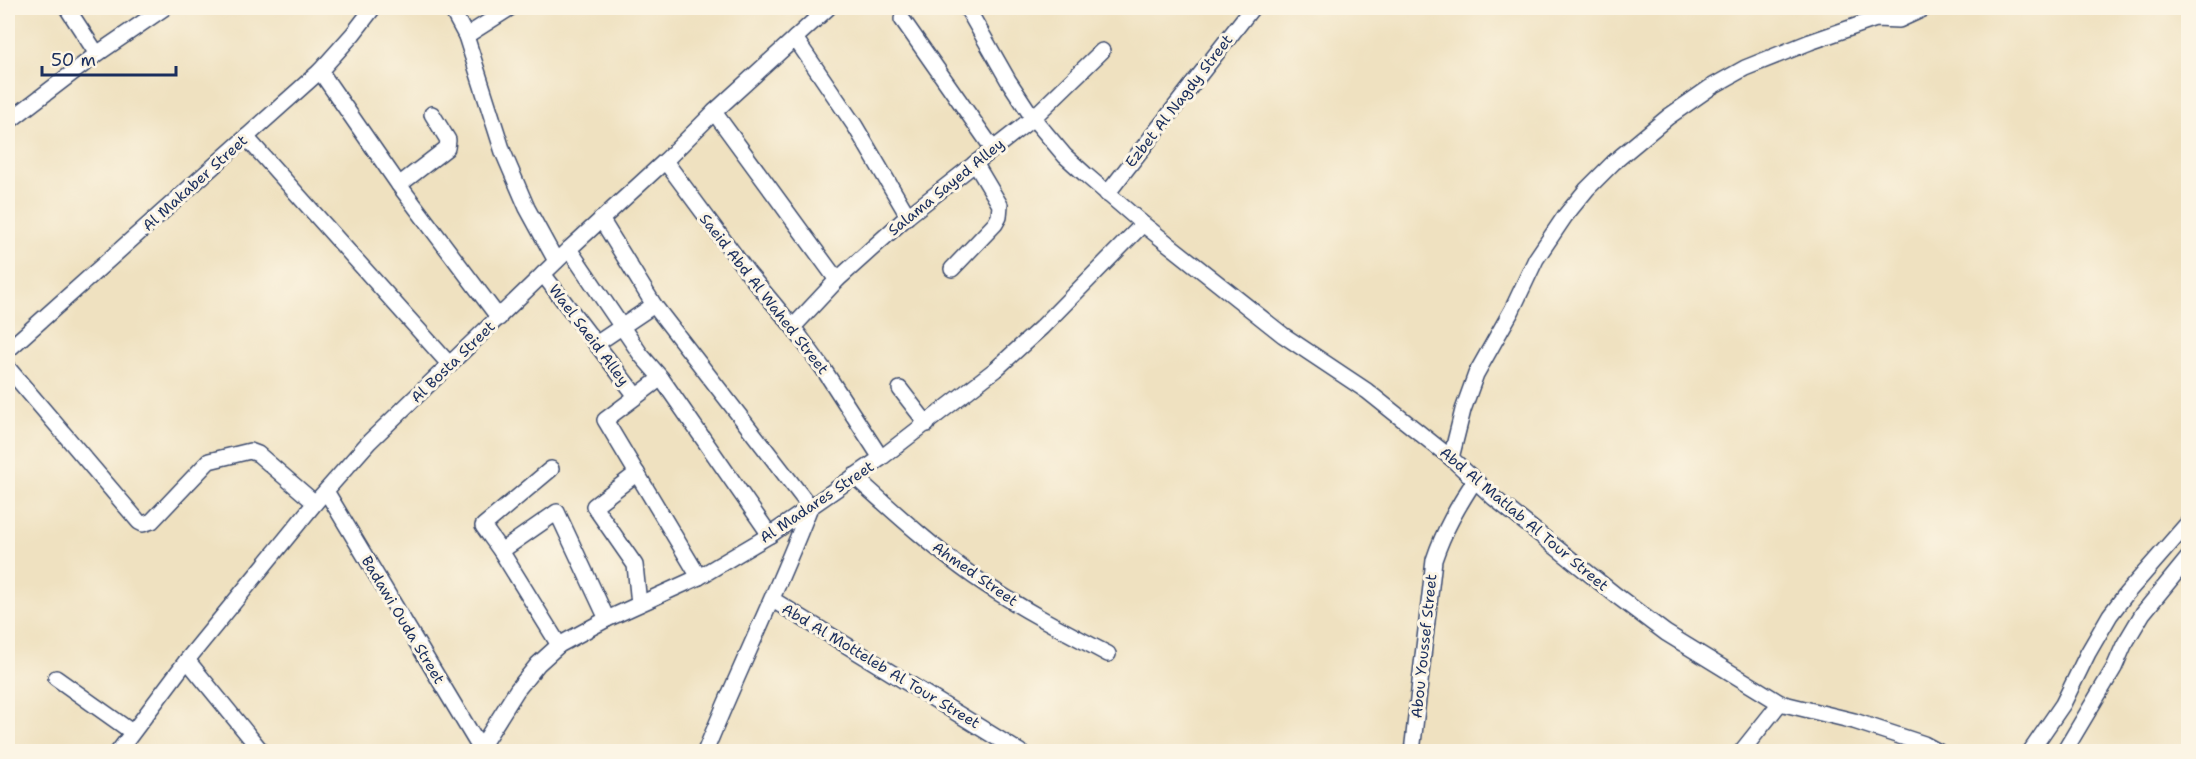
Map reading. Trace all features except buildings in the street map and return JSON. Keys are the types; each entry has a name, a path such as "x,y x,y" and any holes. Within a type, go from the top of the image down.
{"street":[{"path":"68,8 97,54"},
{"path":"8,120 164,8"},
{"path":"451,8 466,36 503,152 527,208 556,261"},
{"path":"466,36 510,8"},
{"name":"Al Bosta Street","path":"118,752 187,660 315,503 369,442 500,318 556,261 828,8"},
{"name":"Abd Al Matlab Al Tour Street","path":"967,8 1008,80 1033,118 1065,156 1107,194 1283,335 1367,392 1451,458 1494,498 1551,545 1658,627 1780,703 1854,721 1924,744 1939,752"},
{"name":"Ezbet Al Nagdy Street","path":"1107,194 1252,8"},
{"path":"1451,458 1463,410 1476,374 1512,310 1536,259 1565,216 1587,189 1668,117 1745,68 1874,13 1899,20 1925,8"},
{"name":"Al Makaber Street","path":"9,346 320,71 336,55 366,11"},
{"path":"902,19 993,149"},
{"path":"795,38 855,126 908,216"},
{"name":"Salama Sayed Alley","path":"793,327 837,280 908,216 1033,118 1102,51"},
{"path":"320,71 399,185 500,318"},
{"path":"714,112 837,280"},
{"path":"399,185 447,148 448,140 432,114"},
{"path":"246,137 450,366"},
{"name":"Saeid Abd Al Wahed Street","path":"665,161 741,264 793,327 830,378 881,458"},
{"path":"952,269 999,217 1000,205 975,163"},
{"path":"601,219 654,305 810,507 773,600 741,665 705,752"},
{"name":"Al Madares Street","path":"479,750 517,690 538,664 559,645 607,619 699,577 770,535 881,458 996,369 1042,327 1143,224"},
{"path":"569,249 641,355 662,378 770,535"},
{"name":"Wael Saeid Alley","path":"543,274 636,396"},
{"path":"596,344 654,305"},
{"path":"8,368 143,524 152,521 209,461 250,451 258,454 315,503"},
{"path":"662,378 604,420 699,577"},
{"path":"900,389 927,424"},
{"path":"551,469 483,526 559,645"},
{"path":"637,473 594,506 635,565 639,604"},
{"name":"Ahmed Street","path":"854,476 912,529 973,576 1039,618 1108,654"},
{"name":"Abou Youssef Street","path":"1412,752 1434,560 1456,507 1475,480"},
{"name":"Badawi Ouda Street","path":"326,491 479,750"},
{"path":"501,551 557,512 607,619"},
{"path":"2030,752 2063,704 2110,615 2188,523"},
{"path":"2064,752 2109,677 2138,621 2188,558"},
{"name":"Abd Al Motteleb Al Tour Street","path":"773,600 1020,752"},
{"path":"187,660 262,752"},
{"path":"56,678 132,732"},
{"path":"1741,752 1780,703"}]}
